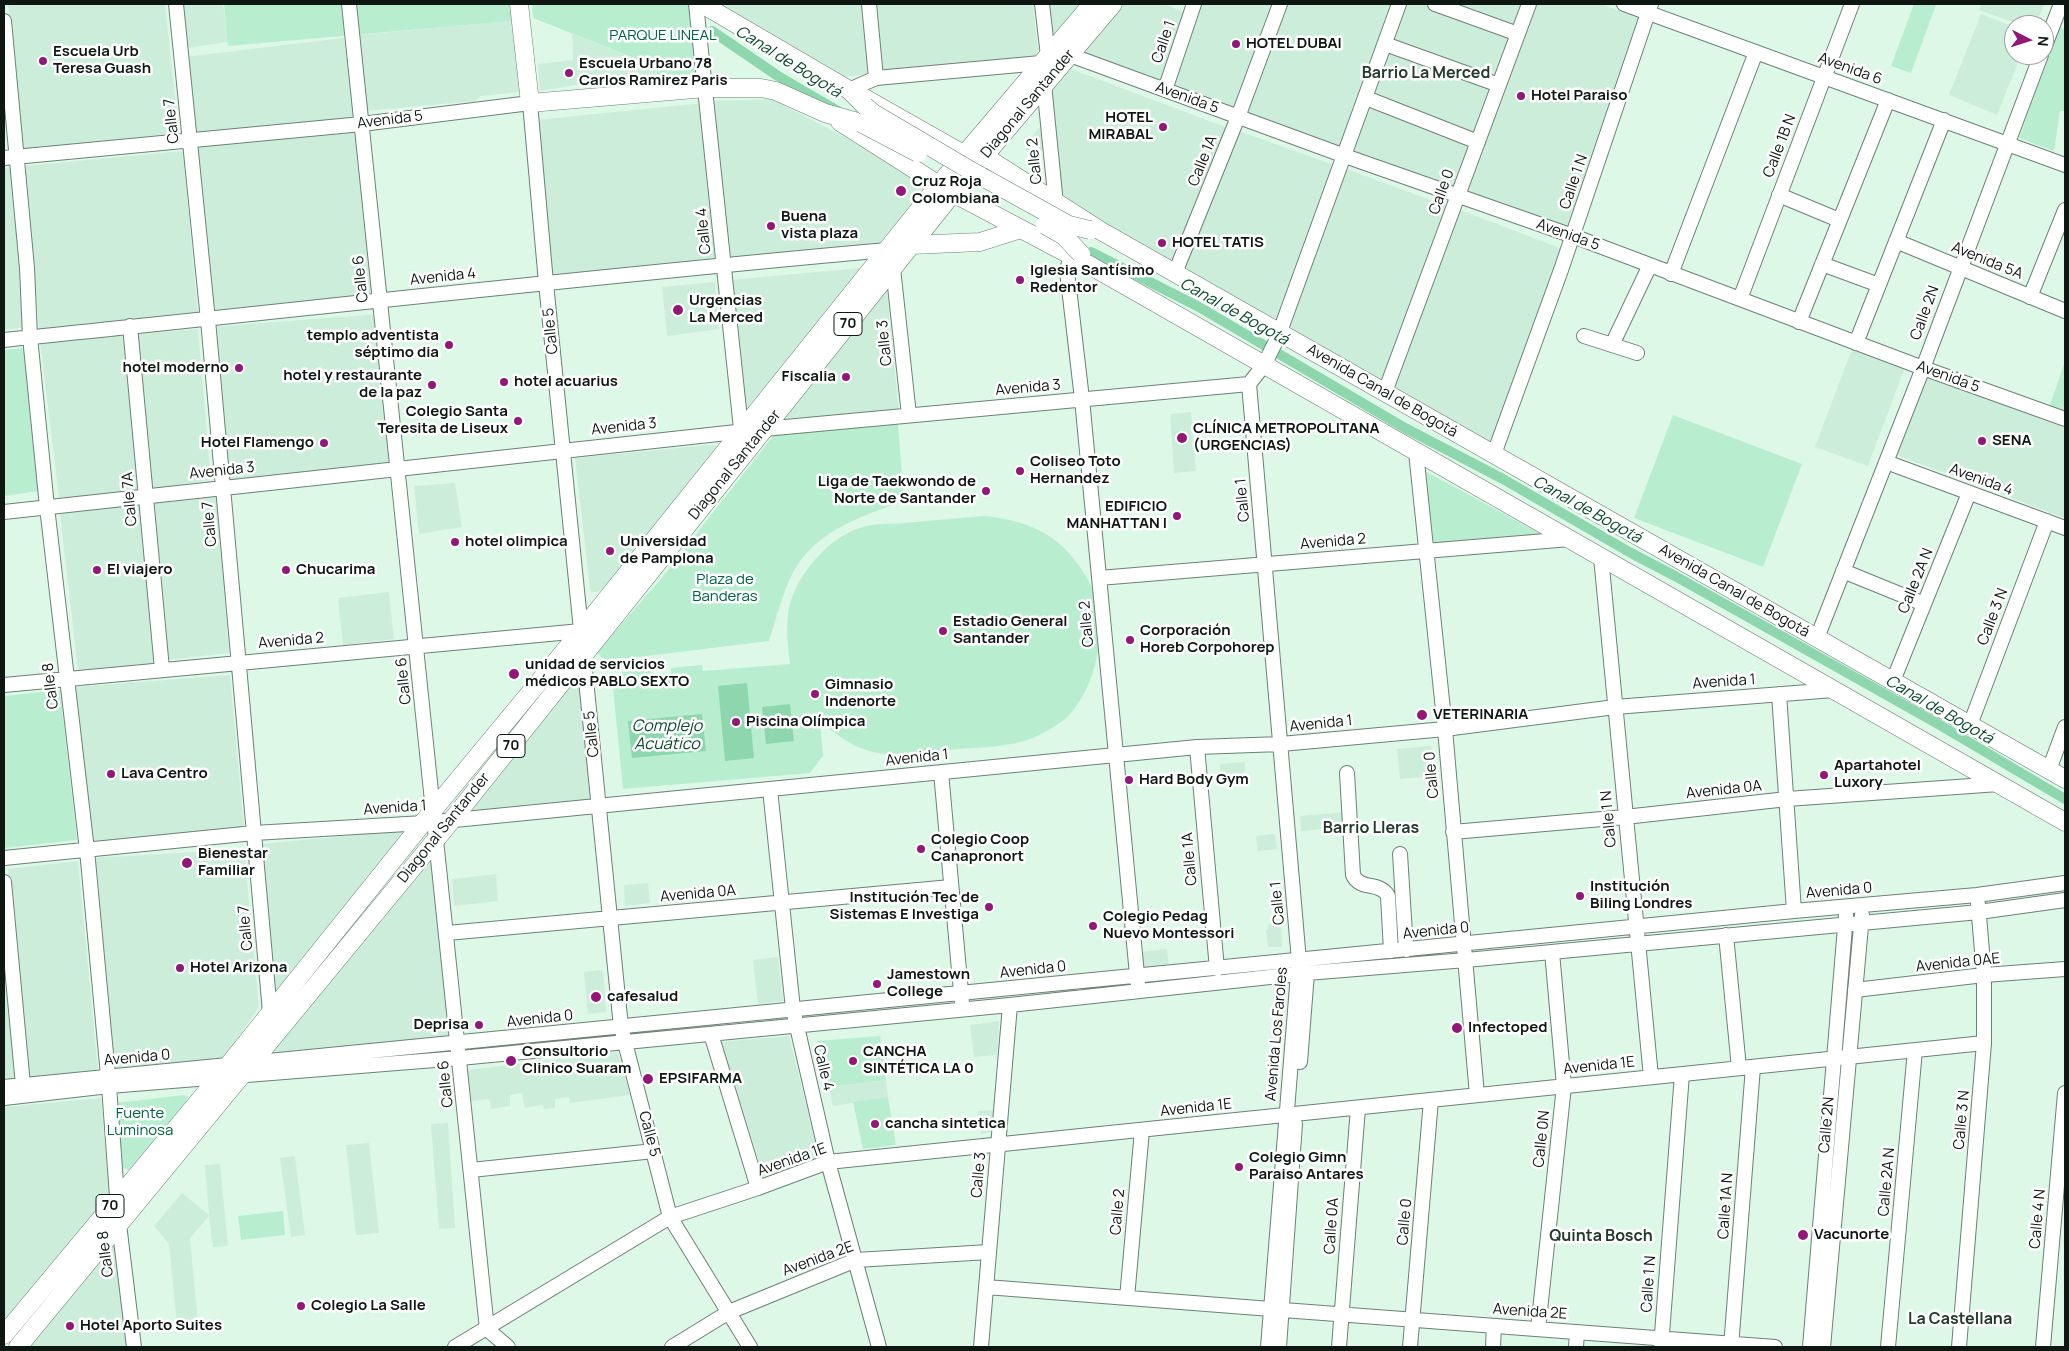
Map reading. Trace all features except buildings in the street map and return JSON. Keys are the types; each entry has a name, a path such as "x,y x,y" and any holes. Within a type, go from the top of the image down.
{"main road":[{"name":"Calle 5","path":"520,4 530,103"},
{"name":"Avenida Canal de Bogotá","path":"702,4 849,90 868,125 1064,236 1081,259 1265,362 1416,452 2065,822"},
{"name":"Diagonal Santander","path":"4,1335 270,1012 584,654 911,245 946,189 965,154 1092,4"},
{"name":"Diagonal Santander","path":"18,1347 246,1070 581,630 886,250 946,189 984,156 1113,4"},
{"name":"Avenida 5","path":"530,103 706,88 761,88 776,91"},
{"path":"849,90 965,154"},
{"name":"Avenida Canal de Bogotá","path":"776,91 825,112 863,114 873,112 968,169 1069,225 1096,230 1175,273 1279,335 1385,392 2065,779"},
{"path":"825,112 946,189 1021,230 1081,259"},
{"path":"984,156 1096,230"},
{"path":"911,245 980,242 1021,230"}],"street":[{"name":"Calle 7","path":"176,4 208,320 270,1012"},
{"name":"Calle 6","path":"349,4 488,1329"},
{"name":"Calle 4","path":"696,4 743,455"},
{"path":"869,4 876,78"},
{"path":"849,90 876,78 1045,60 1042,4"},
{"name":"Calle 1","path":"1165,90 1194,4"},
{"name":"Calle 1A","path":"1175,273 1238,117 1280,4"},
{"path":"1249,384 1265,362 1279,335 1399,4"},
{"path":"1435,4 1518,34"},
{"name":"Calle 0","path":"1385,392 1529,4"},
{"name":"Avenida 6","path":"1624,4 1650,8 1756,52 2065,164"},
{"name":"Calle 1B N","path":"1740,299 1852,4"},
{"path":"2054,22 2061,4"},
{"name":"Calle 1 N","path":"1494,454 1572,236 1650,8"},
{"name":"Calle 8","path":"4,22 28,268 30,337 47,507 87,850 119,1224 134,1347"},
{"path":"1385,44 1499,85"},
{"path":"1672,274 1756,52"},
{"name":"Avenida 5","path":"1070,55 1345,156 1572,236 1799,322 2065,419"},
{"name":"Calle 2N","path":"1817,638 1923,368 1959,268 2037,65"},
{"name":"Calle 2","path":"1044,84 1056,204"},
{"path":"1366,98 1478,142"},
{"path":"1799,322 1888,100"},
{"name":"Avenida 5","path":"4,158 362,124 530,103"},
{"name":"Calle 5","path":"530,103 546,283 621,1027 670,1217 750,1347"},
{"path":"1856,343 1944,120"},
{"path":"1779,195 1839,220"},
{"path":"2030,297 2065,210"},
{"name":"Avenida 5A","path":"1896,242 2065,311"},
{"name":"Avenida 4","path":"4,340 130,326 208,320 724,264 886,250"},
{"name":"Calle 2","path":"1081,259 1066,271 1082,399 1139,991"},
{"path":"1822,264 1879,285"},
{"path":"1612,345 1650,265"},
{"name":"Calle 3","path":"893,268 909,415"},
{"name":"Calle 7A","path":"130,326 162,669"},
{"path":"1584,336 1637,353"},
{"name":"Calle 1","path":"1249,384 1301,969"},
{"name":"Avenida 3","path":"4,512 741,431 1249,384"},
{"name":"Calle 0","path":"1416,452 1445,729 1477,1095"},
{"name":"Avenida 4","path":"1886,462 2065,528"},
{"name":"Calle 2A N","path":"1893,681 1969,493"},
{"name":"Calle 3 N","path":"1970,725 2047,521"},
{"name":"Avenida 2","path":"1099,578 1570,539"},
{"name":"Calle 1 N","path":"1601,557 1635,927 1651,1077"},
{"path":"1843,572 1924,604"},
{"name":"Avenida 2","path":"4,685 581,630"},
{"name":"Avenida 1","path":"4,858 254,833 436,822 1197,747 1281,744 1445,729 1615,707 1834,690"},
{"path":"1779,694 1794,911"},
{"path":"2049,770 2065,727"},
{"name":"Calle 1A","path":"1197,747 1217,969"},
{"path":"941,772 962,1010"},
{"path":"1347,773 1353,875 1356,881 1380,887 1388,896 1391,951"},
{"name":"Avenida 0A","path":"1453,832 1625,817 1787,799 1999,784"},
{"name":"Calle 4","path":"770,789 793,1009 828,1162 879,1347"},
{"path":"1400,854 1406,950"},
{"path":"4,882 23,1085"},
{"name":"Avenida 0","path":"4,1087 108,1082 459,1051 625,1042 1010,1006 1301,969 1391,951 1794,911 1978,895 2065,883"},
{"name":"Avenida 0A","path":"447,933 952,887"},
{"name":"Calle 3 N","path":"1959,1347 1984,1043 1984,975 1978,895"},
{"name":"Avenida 0","path":"459,1051 621,1027 1137,976 1217,969 1301,969 1466,960 1979,912 2065,900"},
{"name":"Calle 2N","path":"1823,1347 1862,906"},
{"name":"Calle 2N","path":"1810,1347 1847,907"},
{"name":"Calle 1A N","path":"1726,935 1746,1068 1731,1346"},
{"name":"Calle 0N","path":"1538,1329 1564,1086 1552,952"},
{"name":"Avenida Los Faroles","path":"1279,1347 1277,1309 1301,969"},
{"name":"Avenida 0AE","path":"1855,990 1984,975 2065,969"},
{"name":"Calle 3","path":"981,1347 1010,1006"},
{"path":"711,1034 758,1188"},
{"name":"Avenida 1E","path":"455,1347 488,1329 670,1217 758,1188 828,1162 1984,1043"},
{"name":"Calle 2A N","path":"1888,1347 1915,1050"},
{"name":"Calle 1 N","path":"1661,1343 1682,1074"},
{"name":"Avenida 0","path":"4,1098 108,1082"},
{"name":"Calle 4 N","path":"2043,1347 2059,1221 2065,1094"},
{"name":"Calle 0","path":"1410,1347 1431,1100"},
{"name":"Calle 0A","path":"1339,1347 1358,1108"},
{"name":"Calle 2","path":"1127,1298 1142,1130"},
{"path":"471,1170 654,1151"},
{"name":"Avenida 2E","path":"672,1347 729,1312 856,1260 989,1252"},
{"name":"Avenida 2E","path":"986,1287 1577,1332 1661,1343 1775,1347"},
{"name":"Avenida Los Faroles","path":"1268,1347 1277,1309"},
{"path":"1493,1347 1494,1326"},
{"path":"488,1329 508,1347"},
{"path":"1576,1347 1577,1332"}],"shaded area":[{"path":"8,4 165,4 179,133 24,149"},
{"path":"182,4 223,4 228,42 187,48"},
{"path":"708,4 865,4 872,74 832,78"},
{"path":"875,4 1033,4 1039,60 881,71"},
{"path":"1045,4 1082,4 1049,47"},
{"path":"1122,4 1165,4 1187,14 1164,83 1081,56"},
{"path":"1198,4 1275,4 1233,114 1168,91"},
{"path":"1283,4 1395,4 1343,153 1241,115"},
{"path":"1403,4 1526,4 1456,193 1348,156"},
{"path":"1537,4 1601,4 1642,19 1567,234 1464,196"},
{"path":"1982,4 2044,4 2040,15 2004,15 2004,19 1979,10"},
{"path":"1981,14 2004,23 2004,65 2017,65 1997,115 1949,95"},
{"path":"512,21 519,92 481,96 475,101 365,111 358,35"},
{"path":"572,34 657,67 657,80 575,85 540,91 538,64 573,60"},
{"path":"344,38 356,122 193,136 184,57"},
{"path":"1071,69 1228,128 1171,263 1076,215 1060,190 1048,94"},
{"path":"772,99 932,183 878,257 731,271 713,101"},
{"path":"704,103 720,271 552,287 536,120"},
{"path":"1042,124 1044,150 1026,150 1025,144"},
{"path":"359,129 379,306 211,318 194,145"},
{"path":"1236,130 1337,166 1279,323 1182,268"},
{"path":"183,151 198,313 39,329 25,166"},
{"path":"12,167 26,327 4,330 4,168"},
{"path":"1344,168 1452,208 1384,383 1287,327"},
{"path":"1460,210 1565,250 1494,446 1391,388"},
{"path":"872,267 746,420 730,280"},
{"path":"715,282 719,329 667,336 662,287"},
{"path":"887,290 899,413 781,423"},
{"path":"379,314 393,465 225,485 210,327"},
{"path":"198,329 211,480 150,490 135,334"},
{"path":"127,335 140,491 59,498 40,341"},
{"path":"1852,349 1901,367 1904,370 1868,466 1815,447"},
{"name":"SENA","path":"1923,375 2065,428 2065,518 1894,454"},
{"name":"CLÍNICA METROPOLITANA (URGENCIAS)","path":"1191,412 1196,471 1174,473 1170,414"},
{"name":"Universidad de Pamplona","path":"709,445 718,447 603,589 592,592 590,589 575,458"},
{"path":"455,483 462,527 419,534 414,486"},
{"path":"216,494 229,653 167,660 150,502"},
{"path":"140,504 154,665 78,670 60,514"},
{"path":"389,592 394,639 343,645 338,598"},
{"path":"582,666 594,803 460,816"},
{"path":"230,675 244,828 92,843 76,687"},
{"path":"1431,746 1434,776 1400,779 1397,749"},
{"path":"1245,762 1243,775 1221,776 1220,764"},
{"path":"1346,812 1348,827 1301,831 1300,816"},
{"path":"414,829 274,995 262,844"},
{"path":"1275,834 1277,849 1258,851 1256,836"},
{"path":"434,846 450,1041 256,1062"},
{"path":"244,849 259,1007 223,1059 115,1069 94,858"},
{"path":"78,861 98,1071 28,1079 8,869"},
{"path":"496,874 498,901 454,906 452,879"},
{"path":"648,883 650,903 625,906 624,885"},
{"path":"1281,923 1282,947 1268,947 1266,930 1268,929 1268,924"},
{"path":"4,933 17,1079 4,1080"},
{"path":"1167,949 1169,966 1143,969 1141,952"},
{"path":"778,957 783,1001 758,1004 753,960"},
{"name":"cafesalud","path":"603,970 606,1012 588,1014 584,972"},
{"path":"999,1021 997,1055 974,1057 970,1025"},
{"path":"789,1036 819,1158 764,1177 721,1042"},
{"path":"618,1052 630,1095 570,1103 569,1097 555,1099 555,1108 544,1109 543,1105 525,1108 522,1093 510,1095 510,1106 491,1109 489,1099 471,1101 467,1070"},
{"path":"886,1080 888,1097 833,1106 829,1087"},
{"path":"101,1098 110,1202 4,1328 4,1107"},
{"path":"994,1110 993,1132 981,1134 978,1111"},
{"path":"448,1123 455,1228 439,1229 431,1124"},
{"path":"369,1143 379,1233 356,1235 346,1145"},
{"path":"295,1156 305,1235 291,1237 280,1158"},
{"path":"220,1164 228,1246 213,1247 209,1216 190,1238 198,1324 177,1326 169,1244 154,1226 182,1193 209,1215 205,1165"},
{"path":"115,1236 127,1347 27,1347"}],"green space":[{"path":"224,4 510,4 512,21 228,46"},
{"name":"PARQUE LINEAL","path":"532,4 691,4 702,85 657,80 657,67 533,18"},
{"path":"1914,4 1936,5 1911,73 1891,66"},
{"path":"2059,26 2065,30 2065,111 2060,111 2054,151 2019,138 2045,65 2054,65 2054,40"},
{"path":"25,348 39,491 4,496 4,350"},
{"path":"2065,361 2065,415 2049,408"},
{"path":"1673,415 1802,464 1763,567 1634,518"},
{"name":"Plaza de Banderas","path":"898,424 904,501 873,512 843,526 829,534 805,555 787,585 769,641 605,661 597,652 660,580 774,435"},
{"path":"1425,471 1552,540 1431,550"},
{"name":"Estadio General Santander","path":"985,516 1007,519 1028,525 1056,541 1073,558 1093,590 1100,626 1097,658 1087,688 1070,714 1061,722 1032,738 1008,745 893,754 865,750 851,744 820,721 823,756 810,773 623,789 612,678 622,677 622,672 651,669 652,675 671,673 671,668 702,665 703,671 790,664 787,627 791,601 805,572 827,547 853,530 872,525"},
{"path":"60,690 77,840 4,848 4,696"},
{"name":"CANCHA SINTÉTICA LA 0","path":"880,1036 886,1080 829,1087 817,1041"},
{"name":"Fuente Luminosa","path":"184,1095 188,1097 186,1102 132,1167 129,1170 123,1168 116,1103"},
{"name":"cancha sintetica","path":"888,1097 896,1145 863,1149 853,1102"},
{"path":"283,1211 285,1235 241,1240 238,1216"}],"water":[{"name":"Piscina Olímpica","path":"747,683 754,758 725,761 718,686"},
{"path":"790,704 794,741 766,744 762,707"},
{"name":"Complejo Acuático","path":"702,714 706,751 632,758 628,721"}],"waterway":[{"name":"Canal de Bogotá","path":"712,31 778,76 838,111"},
{"name":"Canal de Bogotá","path":"1091,252 1199,307 1405,428 1503,479 1631,553 1938,724 2065,799"}],"place":[{"name":"HOTEL DUBAI","path":"1236,44"},
{"name":"Escuela Urb Teresa Guash","path":"43,61"},
{"name":"Escuela Urbano 78 Carlos Ramirez Paris","path":"569,73"},
{"name":"Hotel Paraiso","path":"1521,96"},
{"name":"HOTEL MIRABAL","path":"1163,127"},
{"name":"Cruz Roja Colombiana","path":"901,191"},
{"name":"Buena vista plaza","path":"771,226"},
{"name":"HOTEL TATIS","path":"1162,243"},
{"name":"Iglesia Santísimo Redentor","path":"1020,280"},
{"name":"Urgencias La Merced","path":"678,310"},
{"name":"templo adventista séptimo dia","path":"449,345"},
{"name":"hotel moderno","path":"239,368"},
{"name":"Fiscalia","path":"846,377"},
{"name":"hotel acuarius","path":"504,382"},
{"name":"hotel y restaurante de la paz","path":"432,385"},
{"name":"Colegio Santa Teresita de Liseux","path":"518,421"},
{"name":"CLÍNICA METROPOLITANA (URGENCIAS)","path":"1182,438"},
{"name":"SENA","path":"1982,441"},
{"name":"Hotel Flamengo","path":"324,443"},
{"name":"Coliseo Toto Hernandez","path":"1020,471"},
{"name":"Liga de Taekwondo de Norte de Santander","path":"986,491"},
{"name":"EDIFICIO MANHATTAN I","path":"1177,516"},
{"name":"hotel olimpica","path":"455,542"},
{"name":"Universidad de Pamplona","path":"610,551"},
{"name":"El viajero","path":"97,570"},
{"name":"Chucarima","path":"286,570"},
{"name":"Estadio General Santander","path":"943,631"},
{"name":"Corporación Horeb Corpohorep","path":"1130,640"},
{"name":"unidad de servicios médicos PABLO SEXTO","path":"514,674"},
{"name":"Gimnasio Indenorte","path":"815,694"},
{"name":"VETERINARIA","path":"1422,715"},
{"name":"Piscina Olímpica","path":"736,722"},
{"name":"Lava Centro","path":"111,774"},
{"name":"Apartahotel Luxory","path":"1824,775"},
{"name":"Hard Body Gym","path":"1129,780"},
{"name":"Colegio Coop Canapronort","path":"921,849"},
{"name":"Bienestar Familiar","path":"187,863"},
{"name":"Institución Biling Londres","path":"1580,896"},
{"name":"Institución Tec de Sistemas E Investiga","path":"989,907"},
{"name":"Colegio Pedag Nuevo Montessori","path":"1093,926"},
{"name":"Hotel Arizona","path":"180,968"},
{"name":"Jamestown College","path":"877,984"},
{"name":"cafesalud","path":"596,997"},
{"name":"Deprisa","path":"479,1025"},
{"name":"Infectoped","path":"1457,1028"},
{"name":"Consultorio Clinico Suaram","path":"511,1061"},
{"name":"CANCHA SINTÉTICA LA 0","path":"853,1061"},
{"name":"EPSIFARMA","path":"648,1079"},
{"name":"cancha sintetica","path":"875,1124"},
{"name":"Colegio Gimn Paraiso Antares","path":"1239,1167"},
{"name":"Vacunorte","path":"1803,1235"},
{"name":"Colegio La Salle","path":"301,1306"},
{"name":"Hotel Aporto Suites","path":"70,1326"}],"district":[{"name":"Barrio La Merced","path":"1426,74"},
{"name":"Barrio Lleras","path":"1371,829"},
{"name":"Quinta Bosch","path":"1601,1237"},
{"name":"La Castellana","path":"1960,1320"}]}
